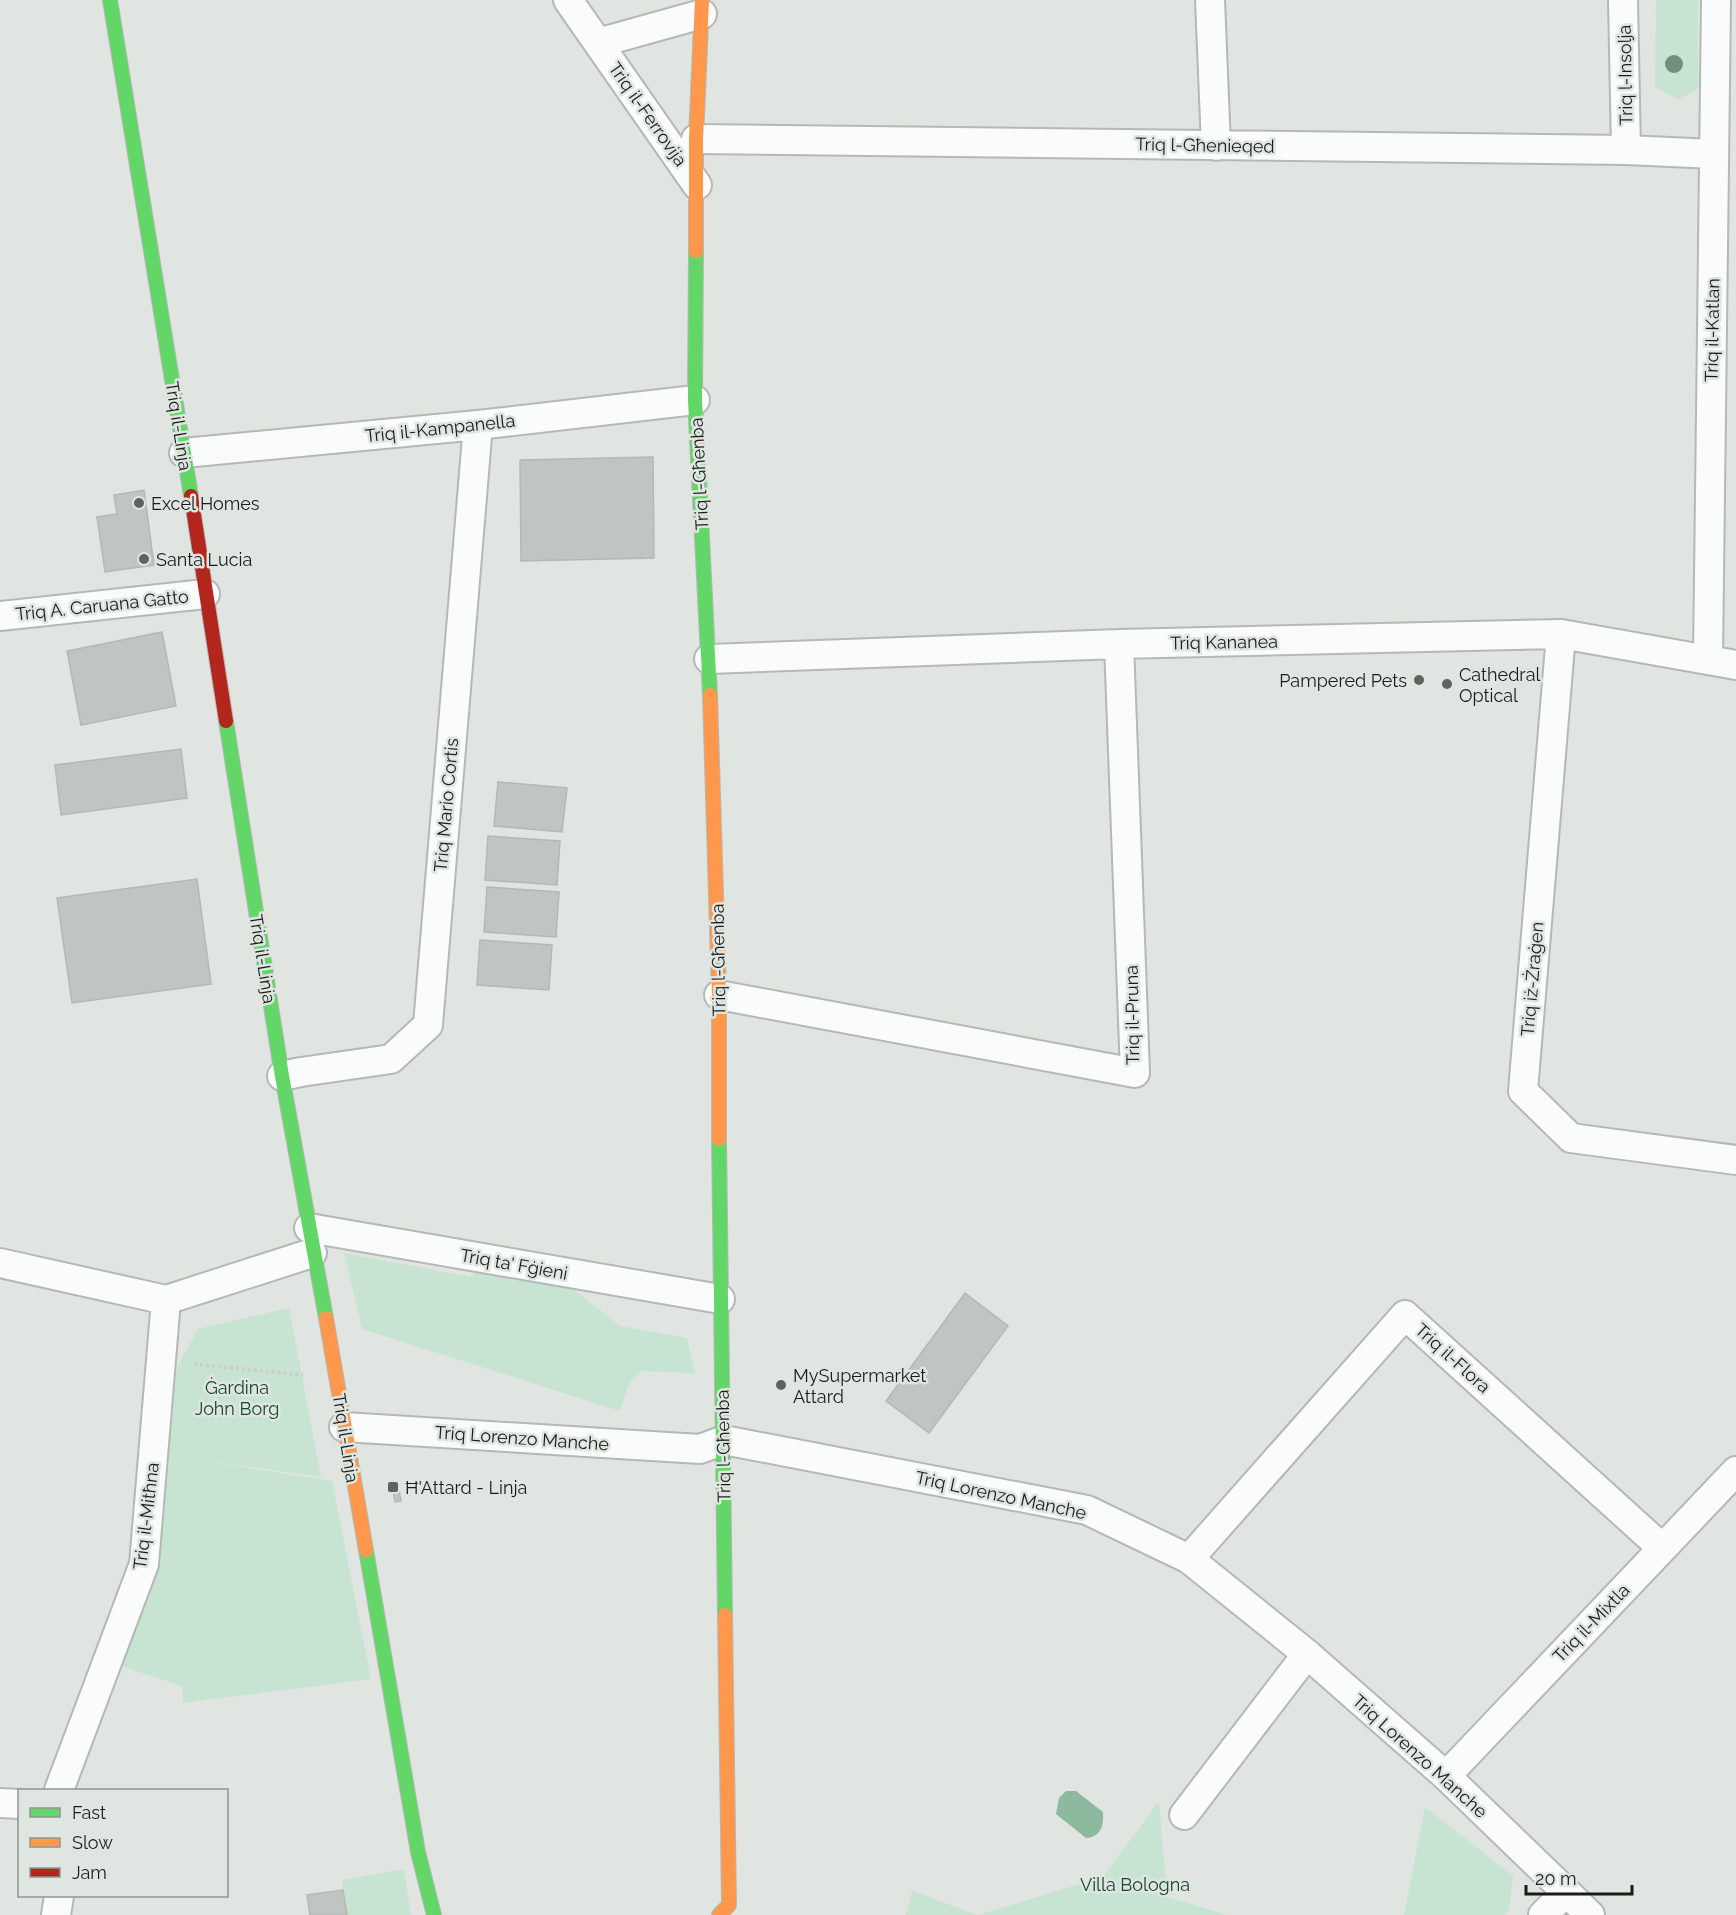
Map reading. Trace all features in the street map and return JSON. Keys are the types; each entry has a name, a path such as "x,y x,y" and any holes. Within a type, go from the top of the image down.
{"street":[{"name":"Triq il-Linja","path":"110,0 282,1076 310,1241 337,1378 416,1841 434,1915"},
{"name":"Triq il-Ferrovija","path":"568,0 697,185"},
{"path":"1210,0 1216,146"},
{"name":"Triq l-Insolja","path":"1623,0 1626,150"},
{"name":"Triq il-Katlan","path":"1708,659 1716,0"},
{"name":"Triq il-Ferrovija","path":"598,43 702,7"},
{"name":"Triq l-Għenba","path":"702,7 696,139 695,400 710,659 719,994 720,1299 724,1440 729,1905 718,1915"},
{"name":"Triq l-Għenieqed","path":"696,139 1626,150 1714,154"},
{"name":"Triq il-Kampanella","path":"184,453 478,425 695,400"},
{"name":"Triq Mario Cortis","path":"282,1076 391,1059 428,1025 478,425"},
{"name":"Triq A. Caruana Gatto","path":"0,616 205,594"},
{"name":"Triq Kananea","path":"710,659 1119,644 1561,634 1736,665"},
{"name":"Triq iż-Żraġen","path":"1561,634 1523,1091 1571,1138 1736,1160"},
{"name":"Triq il-Pruna","path":"719,994 1135,1073 1119,644"},
{"path":"0,1263 166,1300 310,1241"},
{"name":"Triq ta' Fġieni","path":"310,1241 720,1299"},
{"name":"Triq il-Mitħna","path":"60,1789 144,1563 166,1300"},
{"name":"Triq il-Flora","path":"1189,1559 1405,1315 1662,1548"},
{"name":"Triq Lorenzo Manche","path":"344,1427 700,1449 724,1440 1087,1510 1189,1559 1307,1654 1446,1776 1590,1915"},
{"name":"Triq il-Mixtla","path":"1446,1776 1736,1471"},
{"path":"1184,1815 1307,1654"},
{"path":"0,1803 18,1804"},
{"path":"1543,1915 1565,1893"},
{"path":"56,1915 59,1897"}],"path":[{"path":"161,1360 337,1378"}],"green space":[{"path":"1656,0 1698,0 1698,89 1679,100 1655,87"},
{"path":"344,1253 472,1277 489,1257 555,1275 620,1326 687,1338 695,1373 642,1371 629,1383 620,1411 362,1329"},
{"name":"Ġardina John Borg","path":"289,1308 321,1477 174,1456 332,1481 371,1679 183,1703 182,1686 121,1666 149,1558 172,1377 198,1329"},
{"name":"Villa Bologna","path":"1159,1801 1167,1897 1227,1915 978,1915 1103,1877"},
{"path":"1425,1807 1513,1876 1509,1910 1504,1915 1404,1915"},
{"path":"404,1869 411,1915 347,1915 342,1880"},
{"path":"912,1891 978,1915 906,1915"}],"shaded area":[{"path":"1066,1791 1076,1791 1103,1812 1102,1826 1098,1833 1086,1838 1056,1814 1059,1798"}],"building":[{"path":"653,457 654,558 521,561 520,460"},
{"path":"144,490 154,565 105,572 97,517 117,514 114,495"},
{"path":"162,632 176,706 81,725 67,651"},
{"path":"181,749 187,798 61,815 55,765"},
{"path":"498,782 567,788 562,832 494,826"},
{"path":"488,836 560,841 557,885 485,880"},
{"path":"197,879 211,984 72,1003 57,898"},
{"path":"487,887 559,892 556,937 484,932"},
{"path":"480,940 552,945 549,990 477,985"},
{"path":"965,1293 1008,1326 929,1433 886,1401"},
{"path":"399,1490 401,1501 395,1502 393,1491"},
{"path":"343,1890 347,1915 310,1915 307,1895"}],"traffic: fast":[{"path":"110,0 191,496"},
{"path":"696,251 695,400 710,695"},
{"path":"226,721 282,1076 326,1318"},
{"path":"719,1139 725,1615"},
{"path":"366,1550 418,1852 434,1915"}],"traffic: slow":[{"path":"696,251 696,139 702,0"},
{"path":"710,695 719,995 719,1139"},
{"path":"326,1318 366,1550"},
{"path":"719,1915 729,1905 725,1615"}],"traffic: jam":[{"path":"191,496 226,721"}],"place":[{"name":"Excel Homes","path":"139,503"},
{"name":"Santa Lucia","path":"144,559"},
{"name":"Pampered Pets","path":"1419,680"},
{"name":"Cathedral Optical","path":"1447,684"},
{"name":"MySupermarket Attard","path":"781,1385"},
{"name":"Ħ'Attard - Linja","path":"393,1487"}]}
